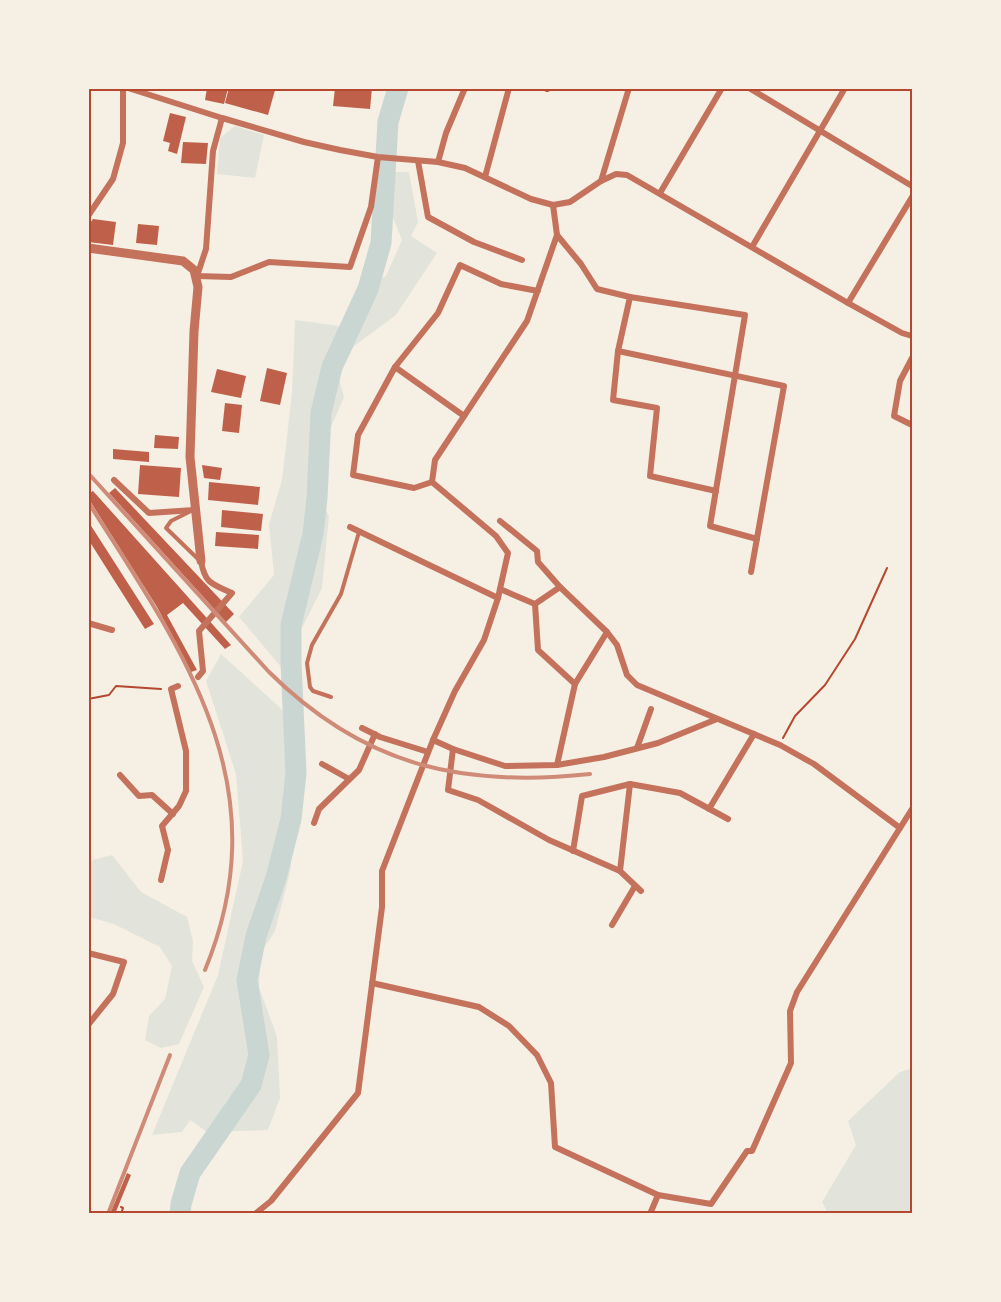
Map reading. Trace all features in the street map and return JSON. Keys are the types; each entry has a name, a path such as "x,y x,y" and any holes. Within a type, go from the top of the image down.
{"street":[{"path":"88,216 113,179 123,143 123,88"},
{"path":"128,88 304,142 378,157 438,162 465,168 531,200 554,206 570,202 601,181 616,174 627,175 848,303 902,333 912,336"},
{"path":"438,162 446,133 465,88"},
{"path":"484,177 509,88"},
{"path":"601,181 629,88"},
{"path":"660,193 722,88"},
{"path":"749,88 912,186"},
{"path":"752,247 845,88"},
{"path":"198,677 203,671 199,631 232,593 211,584 203,576 190,457 197,276 206,249 213,151 222,118"},
{"path":"197,276 231,277 269,262 350,267 371,207 378,157"},
{"path":"418,161 428,217 474,242 522,260"},
{"path":"848,303 912,197"},
{"path":"432,482 435,460 527,321 557,235 554,206"},
{"path":"557,235 581,264 597,289 630,297 745,315 710,526 757,539"},
{"path":"88,248 183,261 197,276"},
{"path":"432,482 414,488 353,475 358,435 395,367 438,313 460,265 501,284 538,291"},
{"path":"630,297 618,351 613,400 657,408 650,476 716,491"},
{"path":"618,351 784,386 751,572"},
{"path":"912,358 900,381 894,416 912,425"},
{"path":"395,367 464,416"},
{"path":"114,480 149,513 194,510"},
{"path":"255,1214 271,1201 358,1093 382,907 382,871 433,740 455,692 484,640 498,598 508,554 496,536 432,482"},
{"path":"500,521 537,551 538,562 560,587 607,632 617,645 627,675 637,686 780,745 814,764 900,828"},
{"path":"350,527 498,598"},
{"path":"535,604 560,587"},
{"path":"500,589 535,604"},
{"path":"535,604 538,650 575,684"},
{"path":"88,623 112,630"},
{"path":"557,765 575,684 607,632"},
{"path":"161,880 168,850 162,826 180,806 186,791 186,751 175,688"},
{"path":"637,748 651,709"},
{"path":"433,740 505,766 557,765 604,757 658,743 718,719"},
{"path":"362,728 428,752"},
{"path":"314,823 319,809 359,770 375,734"},
{"path":"709,808 754,734"},
{"path":"453,749 448,790 478,800 549,840 620,872 641,891"},
{"path":"322,764 349,779"},
{"path":"120,775 139,796 152,795 173,814"},
{"path":"620,872 630,784"},
{"path":"573,851 582,795 630,784 680,793 728,819"},
{"path":"372,983 478,1007 509,1026 537,1055 551,1083 555,1147 658,1195 711,1204 747,1151 752,1151 791,1063 790,1011 797,992 912,809"},
{"path":"612,925 635,886"},
{"path":"88,953 124,962 113,994 88,1025"},
{"path":"650,1214 658,1195"}],"lane":[{"path":"194,510 171,520 166,528 201,561"},
{"path":"331,697 313,691 309,687 307,663 312,645 341,594 359,531"}],"path":[{"path":"540,88 547,91 556,88"},
{"path":"780,745 795,716 825,685 855,639 888,568"},
{"path":"88,699 109,695 116,686 175,688"}],"shaded area":[{"path":"235,126 264,135 255,178 217,174 220,138"},
{"path":"392,172 409,172 418,222 411,236 437,253 396,315 354,346 338,376 344,397 309,478 329,516 322,588 282,668 239,617 274,575 269,524 282,480 292,393 295,320 340,326 363,285 386,276 402,240 392,215"},
{"path":"221,654 286,713 291,868 275,931 261,953 259,987 277,1037 280,1098 268,1130 207,1132 190,1120 182,1132 152,1135 218,975 243,861 236,774 206,681"},
{"path":"112,855 141,892 187,917 193,941 192,961 204,987 179,1044 161,1048 145,1040 149,1016 165,999 172,966 160,947 114,924 89,917 89,861"},
{"path":"912,1068 912,1213 828,1213 822,1202 856,1145 848,1121 900,1072"}],"building":[{"path":"207,88 228,88 224,104 205,100"},
{"path":"229,88 275,90 268,115 225,103"},
{"path":"335,88 372,88 370,109 333,106"},
{"path":"170,113 186,117 177,154 168,151 170,143 163,141"},
{"path":"183,142 208,143 206,164 181,163"},
{"path":"93,219 116,222 113,245 88,242 88,226"},
{"path":"138,224 159,226 157,245 136,243"},
{"path":"267,368 287,373 280,405 260,401"},
{"path":"217,369 246,376 241,398 211,392"},
{"path":"225,403 242,405 239,433 222,431"},
{"path":"155,435 179,437 178,449 154,448"},
{"path":"113,449 149,452 149,462 113,459"},
{"path":"140,465 181,468 179,497 138,494"},
{"path":"202,465 222,468 220,480 204,478"},
{"path":"209,482 260,487 258,505 208,500"},
{"path":"115,488 234,614 226,622 109,493"},
{"path":"93,491 231,645 225,649 183,603 167,615 197,670 191,672 157,607 88,498 88,494"},
{"path":"222,510 263,514 261,531 221,527"},
{"path":"88,521 154,624 145,629 88,539"},
{"path":"216,532 259,535 258,549 215,546"},
{"path":"127,1173 131,1175 115,1214 110,1214"}],"waterway":[{"path":"180,1214 190,1173 251,1085 259,1055 247,980 256,936 276,878 291,819 296,773 291,625 313,534 321,413 332,367 368,289 381,243 388,122 398,88"}],"railway":[{"path":"88,473 269,672 304,704 341,729 378,749 416,763 456,772 498,777 590,774"},
{"path":"88,502 124,558 187,667 211,723 227,781 232,840 226,903 205,970"},
{"path":"108,1214 170,1055"}]}
